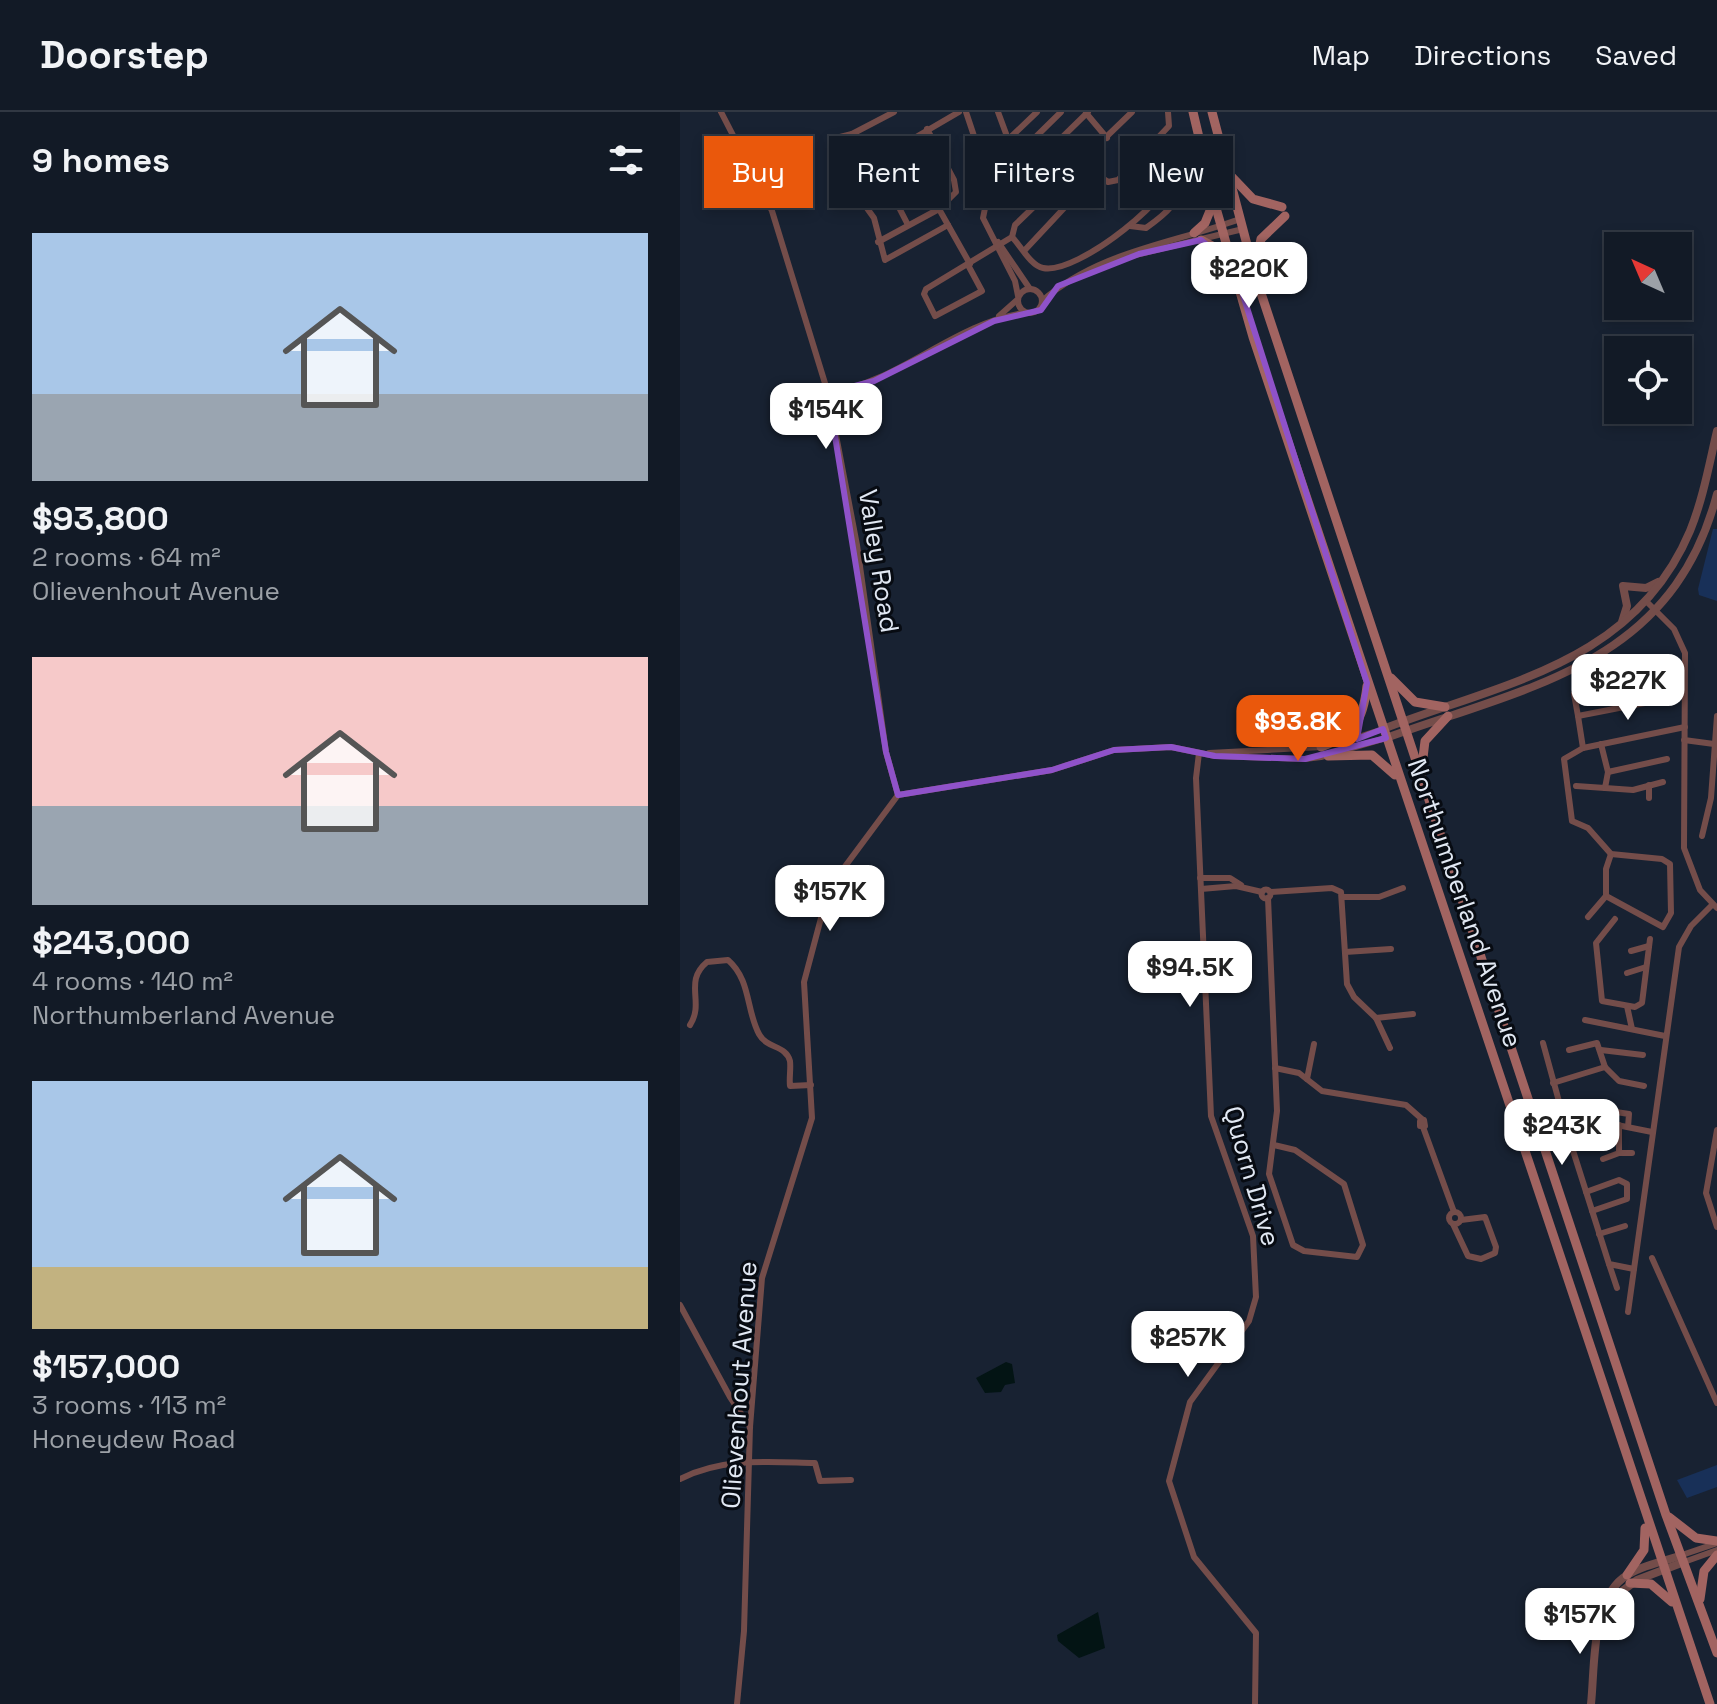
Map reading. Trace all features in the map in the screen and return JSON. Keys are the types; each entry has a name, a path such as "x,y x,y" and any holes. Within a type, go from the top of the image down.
{"main road":[{"name":"Northumberland Avenue","path":"1193,112 1199,136"},
{"name":"Northumberland Avenue","path":"1212,112 1218,136"},
{"path":"1233,177 1245,194 1284,211 1261,239 1255,275"},
{"name":"Northumberland Avenue","path":"1233,194 1255,275 1404,726 1425,780 1666,1515 1717,1653"},
{"path":"1211,208 1197,237 1216,248 1234,267"},
{"name":"Northumberland Avenue","path":"1216,208 1253,337 1367,683 1710,1704"},
{"path":"1387,672 1409,699 1447,711 1425,741 1421,758 1425,780"},
{"path":"1321,747 1340,740 1357,726 1365,708 1367,683"},
{"path":"1328,756 1372,755 1400,780"},
{"path":"1644,1513 1644,1550 1629,1579 1657,1587 1679,1611"},
{"path":"1666,1515 1696,1538 1717,1542"},
{"path":"1700,1603 1704,1571 1717,1552"}],"street":[{"name":"Valley Road","path":"721,112 772,211 828,393 857,545 886,752 898,795"},
{"path":"894,112 835,140 831,145 832,156 872,214 885,260 948,225"},
{"path":"916,136 959,112"},
{"path":"966,112 974,136"},
{"path":"998,112 1007,136"},
{"path":"1011,136 1037,112"},
{"path":"1037,136 1061,112"},
{"path":"1104,141 1132,112"},
{"path":"1161,136 1169,126 1168,112"},
{"path":"1063,136 1087,113 1107,138"},
{"path":"927,129 930,136"},
{"path":"949,171 956,192 949,199"},
{"path":"900,208 908,225"},
{"path":"983,208 982,214 1015,275 1042,301"},
{"path":"878,242 939,209 969,264 982,291 935,316 924,292 969,264 998,245 1012,237 1015,225 1032,208"},
{"path":"1024,251 1063,208"},
{"path":"1012,237 1040,267 1055,267 1082,256 1130,226 1147,208"},
{"path":"1130,226 1146,228 1167,208"},
{"path":"994,321 1018,298 1033,290 1058,286 1135,248 1197,237 1242,224"},
{"path":"1015,275 1024,313"},
{"path":"828,393 874,381 994,321 1037,311 1042,301 1058,286"},
{"path":"1447,711 1555,668 1594,646 1646,601 1693,521 1717,431"},
{"path":"1209,753 1215,756 1305,759 1328,756 1447,711 1574,671 1620,642 1655,610 1683,574 1701,539 1717,494"},
{"path":"1621,625 1627,606 1623,586 1646,588 1661,579"},
{"path":"1628,1312 1679,947 1691,926 1714,906 1700,890 1685,856 1685,653 1674,629 1646,601"},
{"path":"1583,748 1574,694 1660,678"},
{"path":"1578,716 1665,699"},
{"path":"1702,836 1711,798 1717,716"},
{"path":"1606,896 1659,926 1670,919 1668,862 1611,854 1588,828 1570,818 1562,764 1568,755 1583,748 1685,727"},
{"path":"898,795 1052,770 1114,750 1184,749 1209,753 1321,747 1384,734"},
{"path":"1684,740 1714,744"},
{"path":"1601,744 1608,772 1605,788"},
{"path":"1184,749 1197,767"},
{"name":"Quorn Drive","path":"1199,753 1200,878 1211,1116 1253,1236 1256,1297 1249,1321 1190,1402 1169,1481 1194,1557 1256,1633 1255,1704"},
{"path":"1608,772 1667,759"},
{"path":"1576,786 1627,791 1663,782"},
{"path":"1649,785 1649,798"},
{"name":"Olievenhout Avenue","path":"737,1704 744,1631 750,1427 763,1269 811,1125 811,1085 802,993 820,912 839,872 898,795"},
{"path":"1588,917 1606,896 1606,869 1611,854"},
{"path":"1200,878 1230,878 1243,887 1267,894 1339,890 1343,897 1350,990 1376,1018 1390,1048"},
{"path":"1201,889 1243,887"},
{"path":"1343,897 1379,897 1403,888"},
{"path":"1267,894 1275,1068 1274,1145 1270,1179 1293,1245 1304,1251 1357,1257 1363,1245 1344,1184 1295,1150 1274,1145"},
{"path":"1615,919 1601,930 1596,943 1602,1001 1627,1006 1642,1003 1650,942 1631,951"},
{"path":"1345,952 1391,949"},
{"path":"690,1025 698,1010 693,987 696,974 707,962 728,960 743,979 760,1037 766,1045 782,1049 788,1056 790,1086 811,1085"},
{"path":"1627,973 1646,967"},
{"path":"1627,1006 1632,1029"},
{"path":"1376,1018 1413,1014"},
{"path":"1585,1020 1665,1036"},
{"path":"1543,1043 1569,1138 1617,1288"},
{"path":"1569,1050 1594,1043 1601,1050 1605,1067 1619,1081 1644,1086"},
{"path":"1307,1079 1314,1044"},
{"path":"1601,1050 1643,1055"},
{"path":"1553,1083 1605,1067"},
{"path":"1275,1068 1299,1073 1322,1091 1410,1107 1423,1123 1454,1212"},
{"path":"1616,1112 1638,1115"},
{"path":"1619,1153 1629,1114"},
{"path":"1569,1138 1612,1124 1652,1132"},
{"path":"1717,1130 1706,1193 1717,1227"},
{"path":"1603,1159 1619,1153 1632,1153"},
{"path":"1586,1192 1619,1180 1626,1182 1629,1190 1623,1201 1592,1211"},
{"path":"1454,1212 1461,1214 1461,1220"},
{"path":"1453,1224 1477,1215 1485,1217 1496,1247 1495,1253 1481,1259 1468,1256 1449,1218 1454,1212"},
{"path":"1599,1234 1625,1226"},
{"path":"1652,1258 1717,1403"},
{"path":"1609,1264 1634,1269"},
{"path":"680,1305 750,1427"},
{"path":"680,1479 700,1470 751,1459 815,1463 820,1481 851,1480"},
{"path":"1591,1704 1606,1603 1614,1587 1717,1542"},
{"path":"1683,1558 1717,1552"}],"highlighted area":[{"path":"1201,240 1234,267 1367,683 1357,739 1383,729 1386,738 1305,759 1215,756 1171,747 1114,750 1052,770 898,795 886,752 828,393 874,381 994,321 1041,310 1058,286 1139,254"}],"shaded area":[{"path":"1713,529 1717,529 1717,601 1699,595 1698,589"},
{"path":"1006,1362 1012,1364 1015,1383 1005,1385 1001,1392 985,1393 976,1378"},
{"path":"1717,1465 1717,1487 1687,1498 1677,1480"},
{"path":"1098,1612 1105,1648 1079,1658 1058,1641 1057,1635"}]}
